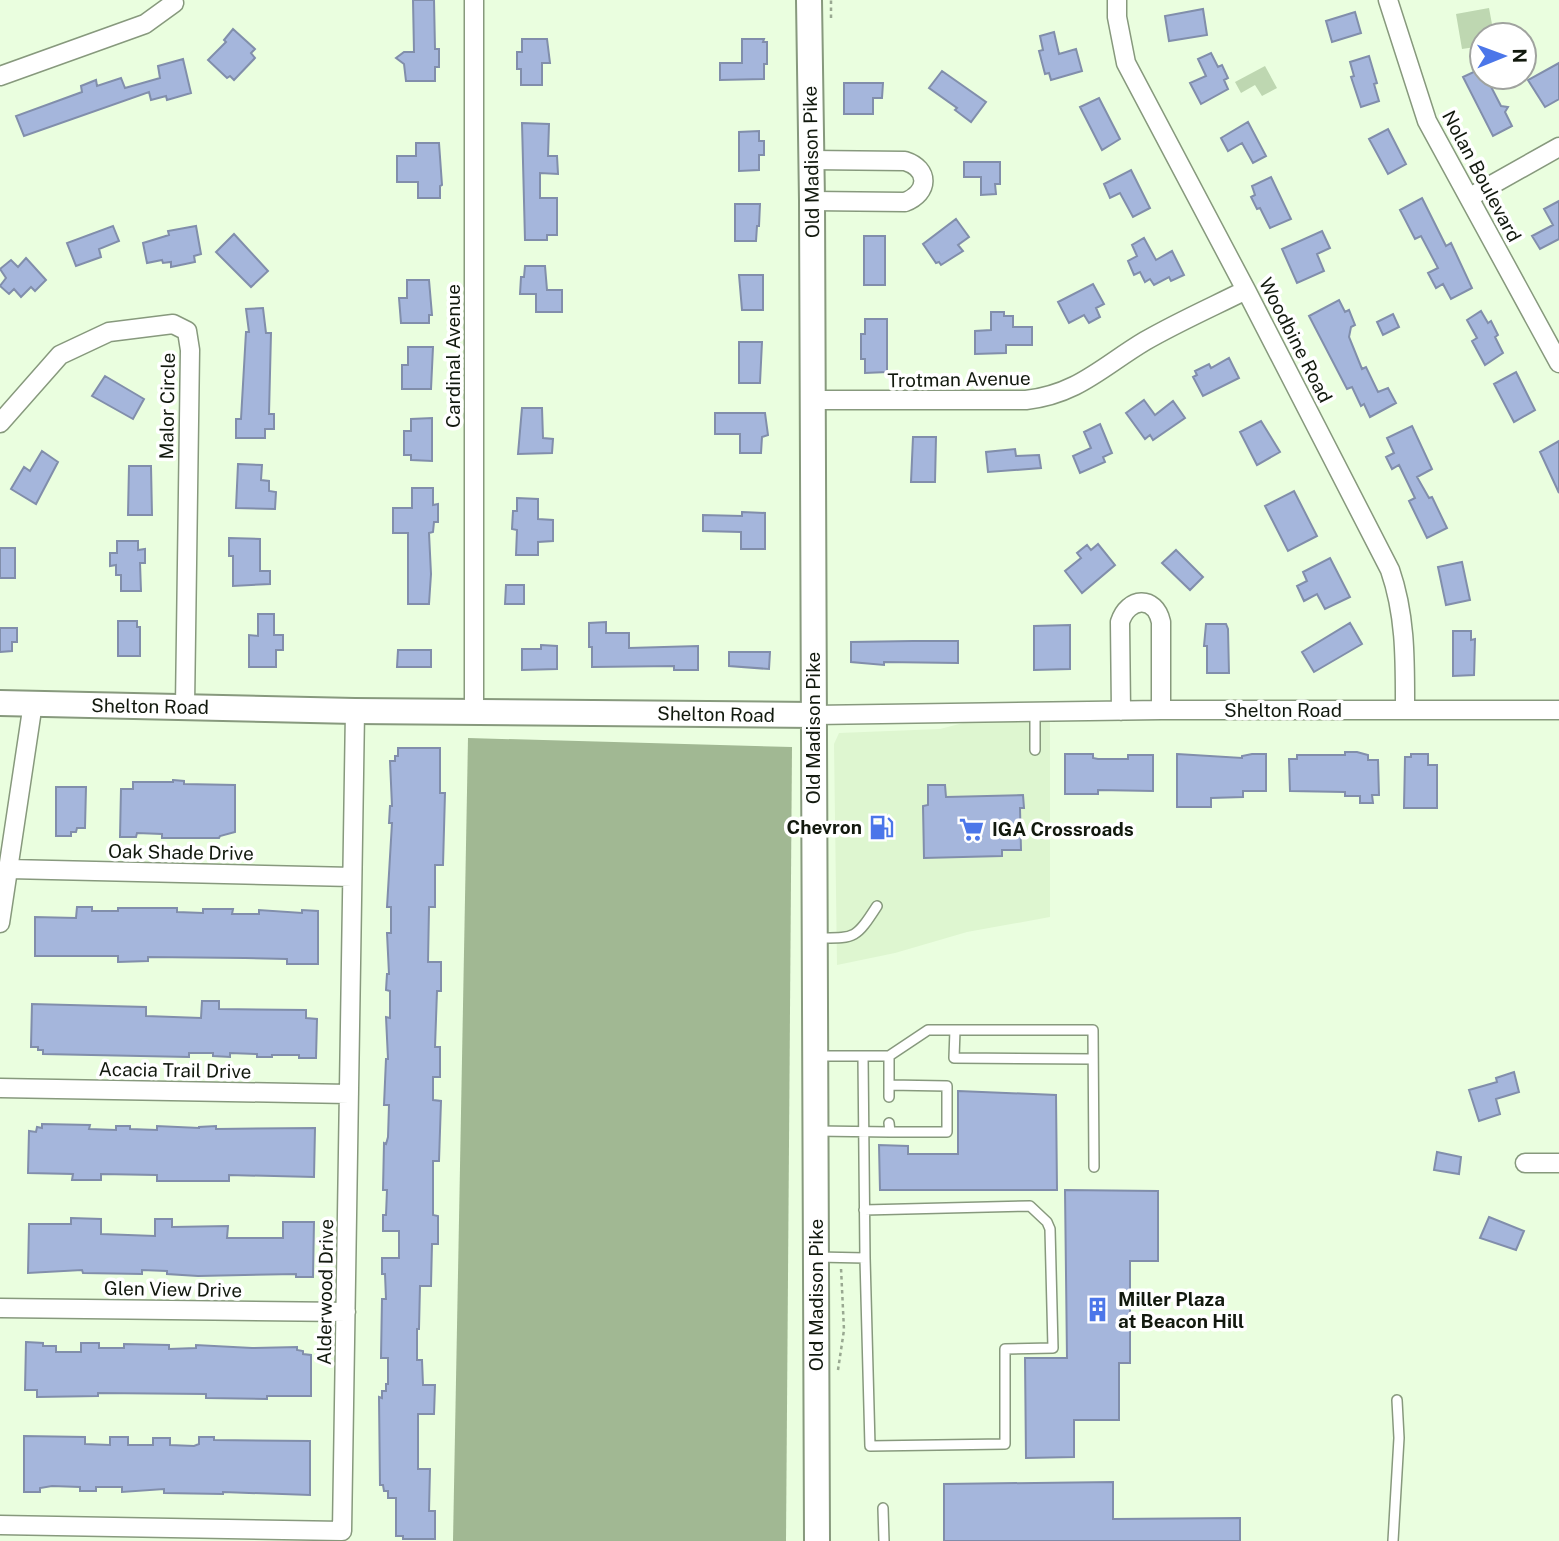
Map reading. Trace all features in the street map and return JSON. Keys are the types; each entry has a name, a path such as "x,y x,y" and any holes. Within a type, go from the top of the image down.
{"main road":[{"name":"Old Madison Pike","path":"809,0 817,1541"},
{"name":"Shelton Road","path":"0,702 355,711 814,715"}],"street":[{"name":"Cardinal Avenue","path":"474,0 474,712"},
{"name":"Woodbine Road","path":"1116,0 1116,17 1126,63 1390,570 1398,595 1402,623 1405,710"},
{"name":"Nolan Boulevard","path":"1388,0 1427,121 1559,363"},
{"path":"0,76 145,24 174,3"},
{"path":"1470,197 1559,147"},
{"path":"811,160 905,161 920,169 924,180 922,191 905,202 812,201"},
{"name":"Trotman Avenue","path":"811,400 1045,398 1096,376 1133,348 1169,327 1246,290"},
{"name":"Malor Circle","path":"0,423 60,355 109,332 173,324 187,331 190,350 185,706"},
{"path":"1121,711 1120,622 1123,612 1131,605 1140,603 1150,604 1158,610 1161,622 1161,710"},
{"path":"0,923 33,703"},
{"name":"Shelton Road","path":"814,715 1161,710 1559,710"},
{"name":"Alderwood Drive","path":"0,1524 342,1531 355,711"},
{"name":"Oak Shade Drive","path":"9,869 352,877"},
{"name":"Acacia Trail Drive","path":"0,1087 349,1094"},
{"path":"1525,1163 1559,1163"},
{"name":"Glen View Drive","path":"0,1308 346,1312"}],"lane":[{"path":"1035,712 1035,750"},
{"path":"814,938 854,936 862,930 877,906"},
{"path":"814,1056 889,1056 928,1030 1093,1030 1094,1167"},
{"path":"955,1030 954,1058 1093,1059"},
{"path":"863,1056 864,1210 870,1446 1005,1444 1005,1349 1053,1348 1050,1229 1047,1222 1030,1206 864,1210"},
{"path":"889,1056 889,1097"},
{"path":"814,1131 863,1131 890,1127 947,1132 947,1086 889,1085"},
{"path":"816,1256 865,1258"},
{"path":"1393,1541 1399,1438 1397,1400"},
{"path":"883,1508 884,1541"}],"path":[{"path":"838,1381 844,1330 842,1272"}],"shaded area":[{"path":"1489,8 1491,21 1468,21 1468,48 1462,49 1456,14"},
{"path":"1265,66 1277,88 1262,96 1255,85 1241,93 1235,82"},
{"path":"1050,718 1050,917 967,932 895,953 837,965 834,744 839,733 940,729 971,721"},
{"path":"468,738 792,747 786,1541 453,1541"}],"building":[{"path":"413,0 434,0 435,49 439,49 439,67 435,67 435,81 406,81 404,64 396,58 404,52 414,52"},
{"path":"1203,9 1207,35 1169,41 1165,16"},
{"path":"1355,12 1361,33 1332,42 1326,21"},
{"path":"233,29 255,49 251,53 255,58 234,80 230,76 227,78 208,60 226,42 224,40"},
{"path":"1054,32 1059,54 1076,49 1082,71 1051,80 1049,73 1045,74 1039,51 1043,50 1040,36"},
{"path":"522,39 547,39 550,63 542,63 542,85 521,85 517,52 522,52"},
{"path":"742,39 764,39 763,42 767,42 764,79 720,80 720,63 742,63"},
{"path":"1211,53 1218,67 1222,65 1228,78 1224,80 1228,89 1201,104 1190,83 1206,76 1198,59"},
{"path":"1369,56 1379,101 1361,107 1351,77 1354,76 1350,62"},
{"path":"183,59 191,93 167,100 166,96 151,100 149,92 24,136 16,116 82,92 81,86 96,80 97,86 121,78 125,88 160,78 158,66"},
{"path":"1559,63 1559,99 1545,107 1535,91 1538,91 1538,75"},
{"path":"942,71 986,102 971,122 929,88"},
{"path":"844,83 883,83 882,98 873,98 873,114 844,114"},
{"path":"1470,91 1493,91 1501,106 1508,107 1505,112 1512,126 1493,136"},
{"path":"1099,98 1120,139 1102,150 1080,107"},
{"path":"1248,122 1266,156 1253,163 1242,143 1228,151 1221,138"},
{"path":"522,123 549,124 548,156 557,156 558,174 540,173 540,198 557,198 557,235 547,235 547,240 525,240"},
{"path":"1388,129 1406,164 1388,174 1369,139"},
{"path":"759,131 759,141 764,141 764,155 759,155 759,170 739,171 739,132"},
{"path":"416,143 439,143 442,185 440,198 418,198 418,182 397,182 397,156 416,156"},
{"path":"964,162 1000,162 1000,184 995,184 996,194 981,195 981,177 964,177"},
{"path":"1131,170 1150,208 1133,217 1120,193 1110,198 1104,184"},
{"path":"1271,177 1291,219 1270,228 1251,197 1255,195 1252,186"},
{"path":"1422,198 1446,246 1451,243 1472,288 1451,299 1443,284 1436,288 1428,273 1438,268 1421,236 1415,239 1400,210"},
{"path":"1559,201 1559,239 1540,249 1532,236 1553,225 1544,209"},
{"path":"735,204 760,204 756,241 735,241"},
{"path":"956,219 969,237 958,245 963,251 941,265 936,263 923,244"},
{"path":"113,226 119,241 99,249 101,257 76,266 67,243"},
{"path":"196,226 201,254 194,256 195,262 171,267 171,262 163,263 162,260 147,263 143,243 169,235 168,231"},
{"path":"1322,231 1330,248 1317,254 1324,271 1297,283 1282,249"},
{"path":"234,234 268,271 251,287 216,252"},
{"path":"864,236 885,236 885,285 864,285"},
{"path":"1144,238 1156,260 1172,251 1184,275 1171,281 1169,277 1154,285 1150,279 1145,282 1140,272 1134,275 1128,261 1137,256 1132,245"},
{"path":"26,258 46,280 35,291 31,287 21,297 14,289 9,294 0,286 6,278 0,269 11,260 18,267"},
{"path":"525,266 545,266 547,290 562,290 562,312 536,312 536,294 520,294"},
{"path":"739,275 763,275 763,310 742,310"},
{"path":"407,280 429,280 432,315 429,315 429,323 401,323 399,298 407,298"},
{"path":"1093,284 1104,304 1096,308 1100,317 1089,323 1084,315 1069,323 1058,302"},
{"path":"1339,300 1345,312 1349,310 1355,325 1351,327 1349,337 1362,369 1366,367 1378,392 1388,388 1396,403 1370,417 1352,387 1347,389 1309,316"},
{"path":"263,308 266,333 271,333 269,414 274,414 274,429 265,429 265,438 236,438 236,419 241,419 246,332 249,332 246,309"},
{"path":"1481,311 1488,323 1491,321 1503,353 1485,365 1472,341 1477,338 1467,320"},
{"path":"991,312 1004,312 1004,316 1013,316 1013,327 1032,327 1032,345 1006,345 1006,353 975,354 975,331 991,330"},
{"path":"1393,314 1399,327 1383,335 1377,322"},
{"path":"865,319 887,319 887,372 865,373 865,359 861,359 861,334 865,334"},
{"path":"739,342 762,342 760,383 739,383"},
{"path":"408,347 433,347 431,389 402,389 402,365 408,365"},
{"path":"1229,358 1239,378 1203,396 1193,377 1197,375 1195,371 1209,364 1211,368"},
{"path":"1516,372 1535,410 1514,422 1494,384"},
{"path":"105,376 144,399 133,419 92,396"},
{"path":"1144,400 1155,415 1173,401 1185,418 1153,440 1150,435 1145,439 1126,413"},
{"path":"522,408 542,408 543,438 553,439 552,453 518,454"},
{"path":"715,413 765,413 768,435 762,437 761,453 740,453 740,434 715,434"},
{"path":"432,418 432,461 411,460 411,455 404,455 404,431 411,431 411,419"},
{"path":"1261,421 1280,452 1257,465 1240,432"},
{"path":"1100,424 1112,453 1103,457 1105,462 1080,473 1073,456 1091,448 1084,432"},
{"path":"1412,426 1432,469 1417,477 1429,498 1432,497 1447,528 1427,538 1409,501 1415,498 1399,465 1392,469 1386,457 1394,453 1387,438"},
{"path":"913,437 936,437 935,482 911,482"},
{"path":"1559,441 1559,493 1540,452"},
{"path":"1015,449 1016,456 1039,455 1041,468 988,472 986,452"},
{"path":"42,451 58,462 36,504 11,489 24,467 30,471"},
{"path":"238,464 262,465 261,480 269,481 269,491 276,492 275,509 236,508"},
{"path":"129,466 151,466 152,515 128,515"},
{"path":"412,488 433,488 433,505 438,504 438,522 434,522 433,532 429,533 429,604 408,604 408,533 393,533 393,508 412,508"},
{"path":"1294,491 1317,536 1288,551 1265,506"},
{"path":"517,498 538,499 538,519 553,520 553,541 538,542 538,555 516,555 517,530 512,529"},
{"path":"742,512 765,513 765,549 741,549 741,532 703,531 703,515 742,516"},
{"path":"229,538 260,539 260,571 270,571 270,584 233,586 233,556 229,556"},
{"path":"117,541 138,541 138,550 145,549 145,563 140,563 141,591 121,591 121,575 116,575 116,565 110,566 110,553 117,553"},
{"path":"1098,544 1115,565 1082,593 1065,571 1081,558 1077,553 1087,545 1091,550"},
{"path":"0,548 15,548 15,578 0,578"},
{"path":"1176,550 1203,577 1190,590 1162,563"},
{"path":"1330,558 1350,597 1325,609 1317,594 1304,601 1297,586 1307,581 1303,572"},
{"path":"1462,562 1470,600 1446,605 1438,567"},
{"path":"506,585 524,585 524,604 505,604"},
{"path":"258,614 274,614 274,635 283,635 283,650 276,650 276,667 249,667 249,635 258,636"},
{"path":"118,621 137,621 137,627 140,627 140,656 118,656"},
{"path":"606,622 606,633 629,633 629,648 698,646 698,670 674,670 674,666 592,667 589,623"},
{"path":"1350,623 1362,644 1314,672 1302,652"},
{"path":"1206,624 1226,624 1229,673 1207,673 1207,646 1204,646"},
{"path":"1070,625 1070,669 1034,670 1034,626"},
{"path":"0,628 17,628 17,642 12,642 12,651 0,652"},
{"path":"1453,631 1471,631 1471,640 1475,639 1474,675 1453,676"},
{"path":"958,641 958,663 884,662 884,665 851,662 851,642"},
{"path":"541,645 557,646 557,669 522,670 522,649 541,649"},
{"path":"398,650 431,650 431,667 397,667"},
{"path":"729,652 770,652 769,669 729,666"},
{"path":"398,748 440,748 440,793 445,793 443,865 435,865 435,907 429,907 428,962 441,962 435,1047 440,1047 440,1077 433,1077 433,1100 441,1101 439,1161 433,1161 433,1215 438,1216 438,1244 432,1244 431,1286 420,1286 417,1329 417,1360 422,1360 423,1385 435,1385 434,1414 418,1414 418,1469 430,1469 429,1511 435,1511 435,1539 403,1539 403,1536 396,1536 396,1498 388,1498 388,1491 384,1491 383,1485 380,1485 379,1397 382,1398 382,1391 386,1391 388,1384 388,1358 381,1358 382,1299 386,1299 382,1258 399,1258 399,1231 383,1231 387,1190 383,1190 384,1143 386,1144 388,1137 389,1105 384,1105 388,1059 386,1017 390,1018 390,991 386,990 389,974 387,933 391,933 391,907 387,907 392,823 389,823 392,806 390,761 395,761"},
{"path":"1345,752 1357,752 1368,755 1368,760 1378,760 1379,795 1372,795 1373,803 1360,803 1360,796 1345,796 1345,792 1290,791 1289,759 1297,759 1297,755 1345,755"},
{"path":"1065,754 1093,754 1093,758 1098,759 1128,759 1128,755 1153,755 1153,791 1098,790 1098,794 1065,794"},
{"path":"1177,754 1242,758 1252,754 1266,754 1266,791 1243,791 1243,797 1211,798 1211,807 1177,807"},
{"path":"1411,754 1428,754 1428,765 1437,765 1437,808 1404,808 1405,757 1411,757"},
{"path":"184,781 184,784 235,785 235,832 219,838 162,838 162,834 137,833 136,837 120,837 121,789 133,789 133,782"},
{"name":"IGA Crossroads","path":"928,785 945,785 946,797 1023,795 1024,808 1020,808 1021,850 1002,850 1002,856 924,858 923,806 928,805"},
{"path":"56,787 86,787 85,828 77,828 76,832 71,832 71,836 56,836"},
{"path":"77,907 92,907 92,911 177,908 177,912 203,913 203,909 233,909 232,914 259,914 259,910 302,913 302,910 318,911 318,964 287,964 287,959 148,957 148,961 118,962 118,956 35,956 35,917 76,918"},
{"path":"202,1001 219,1001 219,1009 306,1010 306,1018 317,1019 316,1058 299,1058 299,1055 257,1057 257,1054 230,1053 230,1057 213,1056 213,1053 189,1053 189,1057 43,1054 43,1050 38,1050 38,1047 31,1047 32,1004 146,1007 146,1016 201,1018"},
{"path":"1514,1072 1519,1092 1496,1099 1500,1114 1479,1121 1469,1090 1497,1082 1496,1078"},
{"path":"958,1091 1056,1095 1057,1190 880,1190 879,1145 908,1146 908,1154 958,1154"},
{"path":"42,1124 90,1125 89,1129 116,1130 116,1126 157,1130 157,1126 216,1126 216,1129 315,1128 314,1177 229,1175 229,1181 157,1181 157,1175 101,1174 101,1180 72,1180 73,1174 28,1173 29,1131 36,1132 37,1127 42,1128"},
{"path":"1437,1152 1461,1157 1459,1174 1434,1170"},
{"name":"Miller Plaza at Beacon Hill","path":"1065,1190 1158,1191 1158,1261 1130,1261 1130,1363 1119,1363 1119,1420 1074,1420 1074,1457 1026,1458 1025,1358 1067,1358"},
{"path":"1489,1217 1524,1231 1516,1250 1480,1238"},
{"path":"71,1218 101,1219 101,1234 155,1236 155,1219 172,1219 172,1227 228,1226 227,1238 283,1238 283,1222 314,1222 313,1277 296,1277 296,1274 198,1276 142,1270 142,1274 83,1273 82,1270 28,1273 29,1224 71,1224"},
{"path":"26,1342 56,1346 56,1352 81,1352 81,1343 99,1343 99,1348 124,1348 124,1344 169,1345 169,1349 196,1348 196,1345 297,1347 303,1354 311,1355 311,1396 267,1396 267,1399 206,1398 206,1394 98,1393 98,1396 37,1397 37,1390 25,1390"},
{"path":"24,1436 85,1437 85,1444 110,1445 110,1437 128,1437 128,1445 153,1445 153,1438 170,1438 170,1445 194,1446 199,1444 199,1437 214,1437 214,1440 310,1441 310,1495 164,1493 164,1489 122,1492 122,1487 96,1487 96,1491 80,1491 80,1487 52,1486 40,1488 40,1492 24,1492"},
{"path":"1113,1482 1113,1519 1240,1518 1240,1541 944,1541 944,1484"}],"place":[{"name":"Chevron","path":"882,827"},
{"name":"IGA Crossroads","path":"972,829"},
{"name":"Miller Plaza at Beacon Hill","path":"1098,1310"}]}
